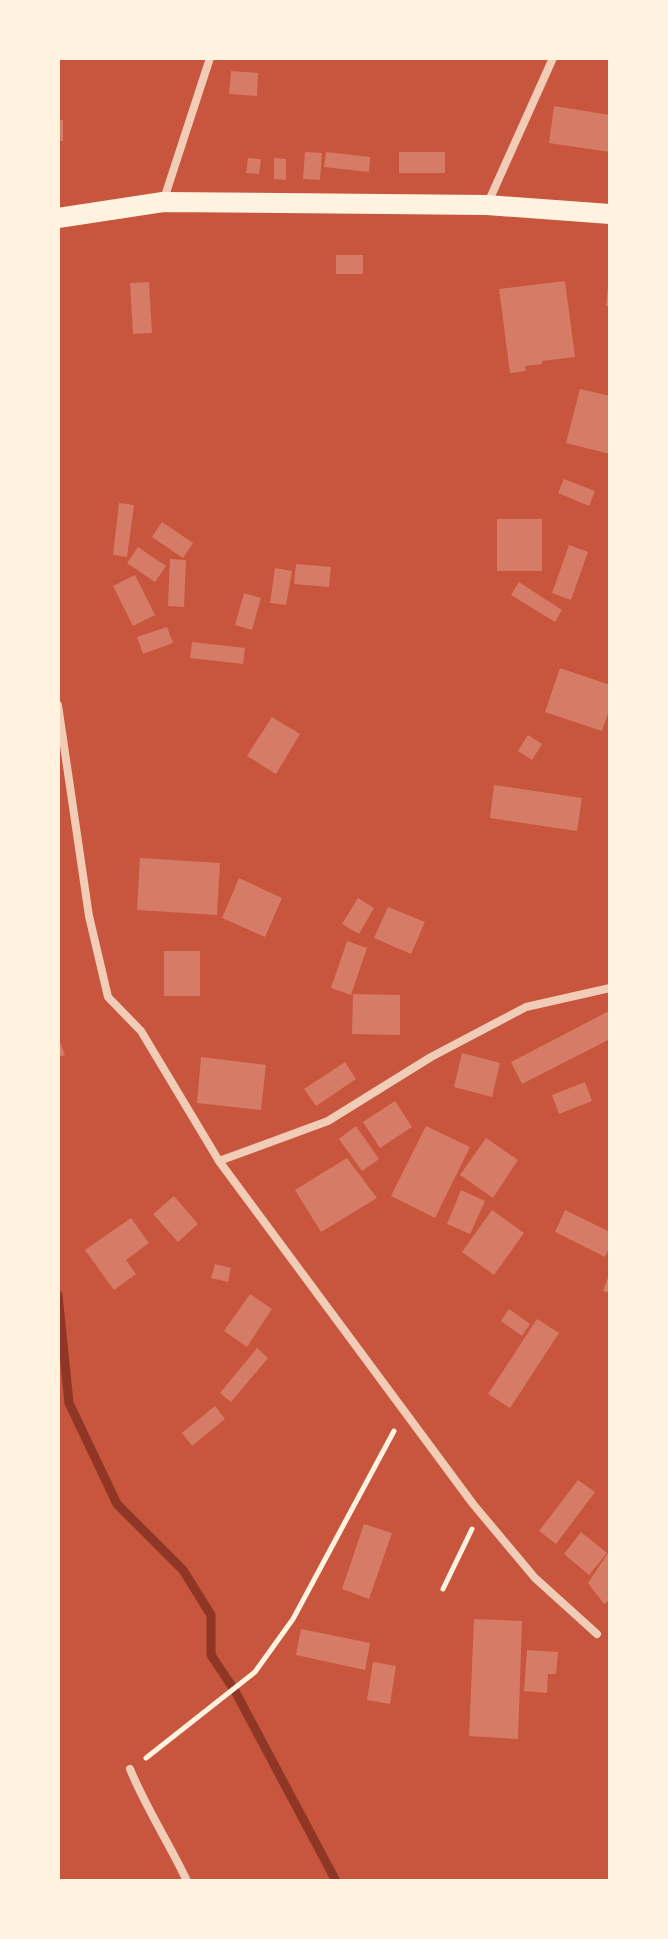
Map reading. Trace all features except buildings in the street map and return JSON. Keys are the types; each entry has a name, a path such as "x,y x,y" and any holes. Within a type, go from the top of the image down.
{"main road":[{"path":"58,218 163,202 487,205 610,214"}],"street":[{"path":"163,202 210,58"},
{"path":"487,205 553,58"},
{"path":"58,705 89,916 108,997 141,1031 219,1161 473,1504 535,1578 597,1634"},
{"path":"219,1161 328,1121 431,1057 526,1007 610,988"},
{"path":"130,1769 147,1811 167,1839 187,1881"}],"path":[{"path":"130,1769 255,1672 293,1619 357,1505 403,1412"},
{"path":"443,1589 473,1525 473,1504"}],"waterway":[{"path":"58,1295 69,1403 117,1504 183,1570 211,1615 211,1655 235,1691 336,1881"}]}
